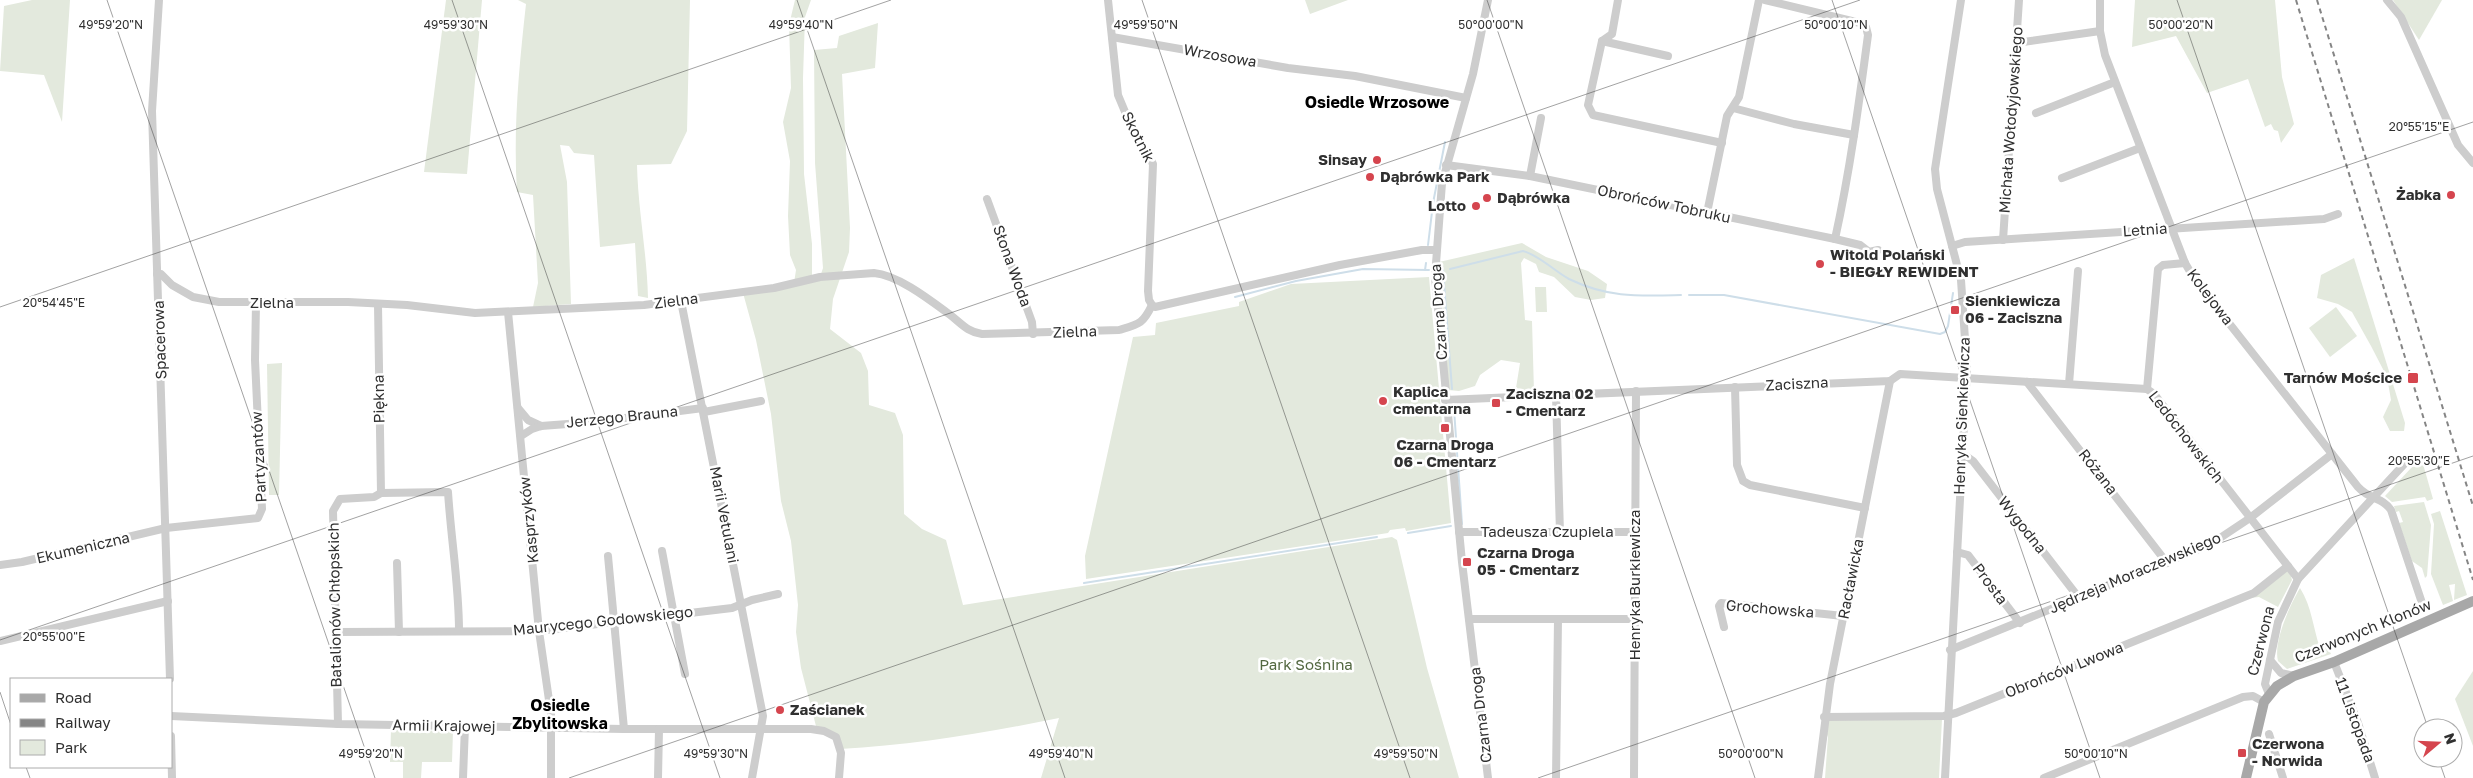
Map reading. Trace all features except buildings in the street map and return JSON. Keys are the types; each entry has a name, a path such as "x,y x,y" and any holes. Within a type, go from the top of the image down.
{"main road":[{"name":"Czerwonych Klonów","path":"2266,698 2294,676 2334,662 2473,601"},
{"name":"Czerwona","path":"2246,778 2266,698"}],"street":[{"name":"Spacerowa","path":"159,0 152,111 170,678"},
{"name":"Skotnik","path":"1108,0 1118,96 1128,119 1153,164 1148,291 1149,300 1152,305"},
{"name":"Czarna Droga","path":"1488,0 1466,98 1446,165 1440,193 1435,277 1445,400 1488,778"},
{"path":"1618,0 1612,34 1602,41 1588,105 1593,115 1722,143"},
{"path":"1707,213 1727,116 1739,97 1759,0"},
{"path":"1765,0 1860,22 1866,26 1868,35 1854,135 1847,183 1835,239"},
{"name":"Henryka Sienkiewicza","path":"1945,778 1949,715 1950,650 1967,377 1964,299 1937,189 1935,169 1961,0"},
{"name":"Michała Wołodyjowskiego","path":"2003,240 2018,0"},
{"name":"Kolejowa","path":"2100,0 2100,31 2105,55 2185,264 2195,280 2366,496 2386,504 2391,510 2422,603"},
{"path":"2387,0 2401,18 2458,145 2473,163"},
{"path":"2016,43 2100,31"},
{"name":"Wrzosowa","path":"1112,37 1288,68 1329,72 1466,98"},
{"path":"1602,41 1668,56"},
{"path":"2036,113 2115,82"},
{"path":"1733,108 1794,124 1854,135"},
{"path":"1530,176 1541,118"},
{"path":"2062,178 2140,148"},
{"name":"Obrońców Tobruku","path":"1446,165 1530,176 1835,239 1860,245 1869,252 1878,250"},
{"name":"Słona Woda","path":"987,199 1032,322 1032,334"},
{"name":"Letnia","path":"1952,246 1965,242 2324,219 2338,214"},
{"path":"1152,305 1155,307 1350,263 1422,250 1436,250"},
{"name":"Ledóchowskich","path":"2185,264 2163,265 2158,269 2147,389 2154,394 2298,579"},
{"path":"2069,384 2078,271"},
{"name":"Zielna","path":"157,274 161,274 172,285 193,297 203,300 256,303 348,302 408,305 475,313 682,301 774,288 820,277 866,273 883,274 934,303 972,333 1032,334 1119,330 1140,324 1152,305"},
{"path":"158,288 172,285"},
{"name":"Marii Vetulani","path":"682,301 763,716 752,778"},
{"name":"Partyzantów","path":"166,528 254,520 261,514 255,360 256,303"},
{"name":"Piękna","path":"378,304 381,493"},
{"name":"Kasprzyków","path":"508,312 540,631 552,728 551,778"},
{"name":"Zaciszna","path":"1445,400 1890,381 1900,374 2147,389"},
{"name":"Racławicka","path":"1818,778 1824,717 1890,381"},
{"name":"Różana","path":"2027,382 2167,563"},
{"path":"1735,387 1736,465 1743,481 1750,485 1865,508"},
{"name":"Henryka Burkiewicza","path":"1634,778 1636,391"},
{"path":"1556,394 1560,533"},
{"name":"Jerzego Brauna","path":"521,436 532,429 542,426 703,410 761,401"},
{"path":"518,407 528,420 542,426"},
{"name":"Wygodna","path":"1963,454 1973,461 2079,598"},
{"name":"Jędrzeja Moraczewskiego","path":"1950,650 2211,544 2250,518 2332,454"},
{"name":"Czerwona","path":"2266,698 2265,684 2278,622 2298,579 2406,461"},
{"name":"Batalionów Chłopskich","path":"338,724 333,511 335,503 340,499 374,497 381,493 448,492 454,559 459,590 459,631"},
{"name":"Ekumeniczna","path":"0,565 31,560 166,528"},
{"name":"Tadeusza Czupiela","path":"1459,532 1635,532"},
{"path":"662,551 672,614 685,674"},
{"name":"Prosta","path":"1956,552 1968,555 2020,622"},
{"path":"608,556 624,730"},
{"path":"397,563 399,632"},
{"name":"Obrońców Lwowa","path":"1824,717 1949,715 2254,593 2288,566"},
{"name":"Maurycego Godowskiego","path":"336,632 540,631 732,608 778,594"},
{"path":"0,641 168,601"},
{"name":"Grochowska","path":"1724,627 1719,606 1721,603 1843,616"},
{"path":"1469,619 1635,619"},
{"path":"1556,778 1558,619"},
{"path":"2270,660 2281,672 2294,676"},
{"name":"11 Listopada","path":"2334,662 2358,723 2375,778"},
{"path":"2044,778 2243,697 2266,698"},
{"name":"Armii Krajowej","path":"172,716 338,724 624,730 811,729 824,731 836,737 841,753 839,778"},
{"path":"463,778 465,726"},
{"path":"658,778 659,729"},
{"path":"2269,734 2283,778"}],"green space":[{"path":"32,0 70,0 62,122 44,75 0,71 4,6"},
{"path":"446,0 482,0 467,174 424,172"},
{"path":"518,0 690,0 687,131 671,164 637,165 648,298 638,296 635,243 600,247 594,155 574,153 569,146 560,145 567,182 571,304 533,307 538,283 533,195 517,192 516,121 526,4"},
{"name":"Park Sośnina","path":"795,0 811,0 805,17 803,78 804,174 812,244 812,279 820,277 823,268 815,163 814,50 837,48 839,36 878,23 875,68 842,74 850,228 849,252 833,299 830,329 861,353 868,371 869,405 895,413 903,435 904,514 922,529 946,540 963,605 1392,537 1397,540 1427,668 1459,778 1041,778 1059,718 950,738 840,749 836,737 817,730 801,668 796,632 798,605 791,541 781,501 771,414 756,340 743,293 794,283 796,270 790,255 788,216 790,161 783,122 791,88 789,25"},
{"path":"1305,0 1348,0 1310,14"},
{"path":"2135,0 2275,0 2282,77 2294,124 2281,143 2278,131 2274,130 2271,124 2265,127 2248,79 2207,93 2176,36 2132,47"},
{"path":"2393,0 2442,0 2419,40"},
{"path":"1522,243 1546,257 1588,271 1607,284 1605,298 1591,300 1575,297 1554,277 1539,272 1536,264 1524,258 1521,263 1525,320 1532,321 1534,392 1516,388 1520,363 1501,360 1480,375 1475,386 1459,391 1448,390 1439,262"},
{"path":"2354,258 2405,423 2404,431 2390,431 2383,417 2391,400 2387,377 2352,312 2338,304 2317,298 2321,275"},
{"path":"1429,277 1451,523 1406,531 1405,528 1390,530 1388,533 1086,579 1085,556 1133,337 1155,335 1156,323 1239,306 1239,302 1291,284"},
{"path":"1535,287 1546,287 1547,312 1536,312"},
{"path":"2336,307 2357,336 2330,357 2309,328"},
{"path":"282,363 279,495 269,495 267,364"},
{"path":"2423,464 2433,499 2427,501 2425,497 2392,502 2385,496 2412,467"},
{"path":"2424,502 2431,525 2427,576 2425,578 2422,568 2412,561 2399,523 2403,522 2399,511 2396,512 2394,506"},
{"path":"2440,511 2467,595 2454,600 2455,584 2449,585 2453,601 2443,605 2431,574 2434,524 2431,514"},
{"path":"2287,571 2290,573 2292,580 2278,607 2259,597 2250,598"},
{"path":"2300,588 2310,610 2320,648 2327,646 2331,654 2287,669 2278,661 2278,644 2287,614"},
{"path":"2473,671 2473,746 2463,718 2455,699"},
{"path":"1942,719 1939,778 1825,778 1828,737 1826,732 1829,720"},
{"path":"391,730 453,731 452,762 422,762 421,778 403,778 403,762 390,762"}],"waterway":[{"path":"1433,203 1445,142"},
{"path":"1428,245 1432,212"},
{"path":"1450,269 1523,251 1535,256 1563,276 1597,290 1637,295 1681,295"},
{"path":"1425,270 1426,263"},
{"path":"1235,297 1296,281 1363,269 1429,270"},
{"path":"1443,270 1452,389"},
{"path":"1689,295 1724,295 1940,334 1945,332 1948,326 1953,293"},
{"path":"1454,409 1462,524"},
{"path":"1408,533 1451,526"},
{"path":"1084,583 1377,537"}],"railway":[{"path":"2296,0 2473,580"},
{"path":"2317,0 2473,506"}],"place":[{"name":"Sinsay","path":"1377,160"},
{"name":"Dąbrówka Park","path":"1370,177"},
{"name":"Żabka","path":"2451,195"},
{"name":"Dąbrówka","path":"1487,198"},
{"name":"Lotto","path":"1476,206"},
{"name":"Witold Polański - BIEGŁY REWIDENT","path":"1820,264"},
{"name":"Sienkiewicza 06 - Zaciszna","path":"1955,310"},
{"name":"Tarnów Mościce","path":"2413,378"},
{"name":"Kaplica cmentarna","path":"1383,401"},
{"name":"Zaciszna 02 - Cmentarz","path":"1496,403"},
{"name":"Czarna Droga 06 - Cmentarz","path":"1445,428"},
{"name":"Czarna Droga 05 - Cmentarz","path":"1467,562"},
{"name":"Zaścianek","path":"780,710"},
{"name":"Czerwona - Norwida","path":"2242,753"}],"district":[{"name":"Osiedle Wrzosowe","path":"1377,102"},
{"name":"Osiedle Zbylitowska","path":"560,714"}]}
